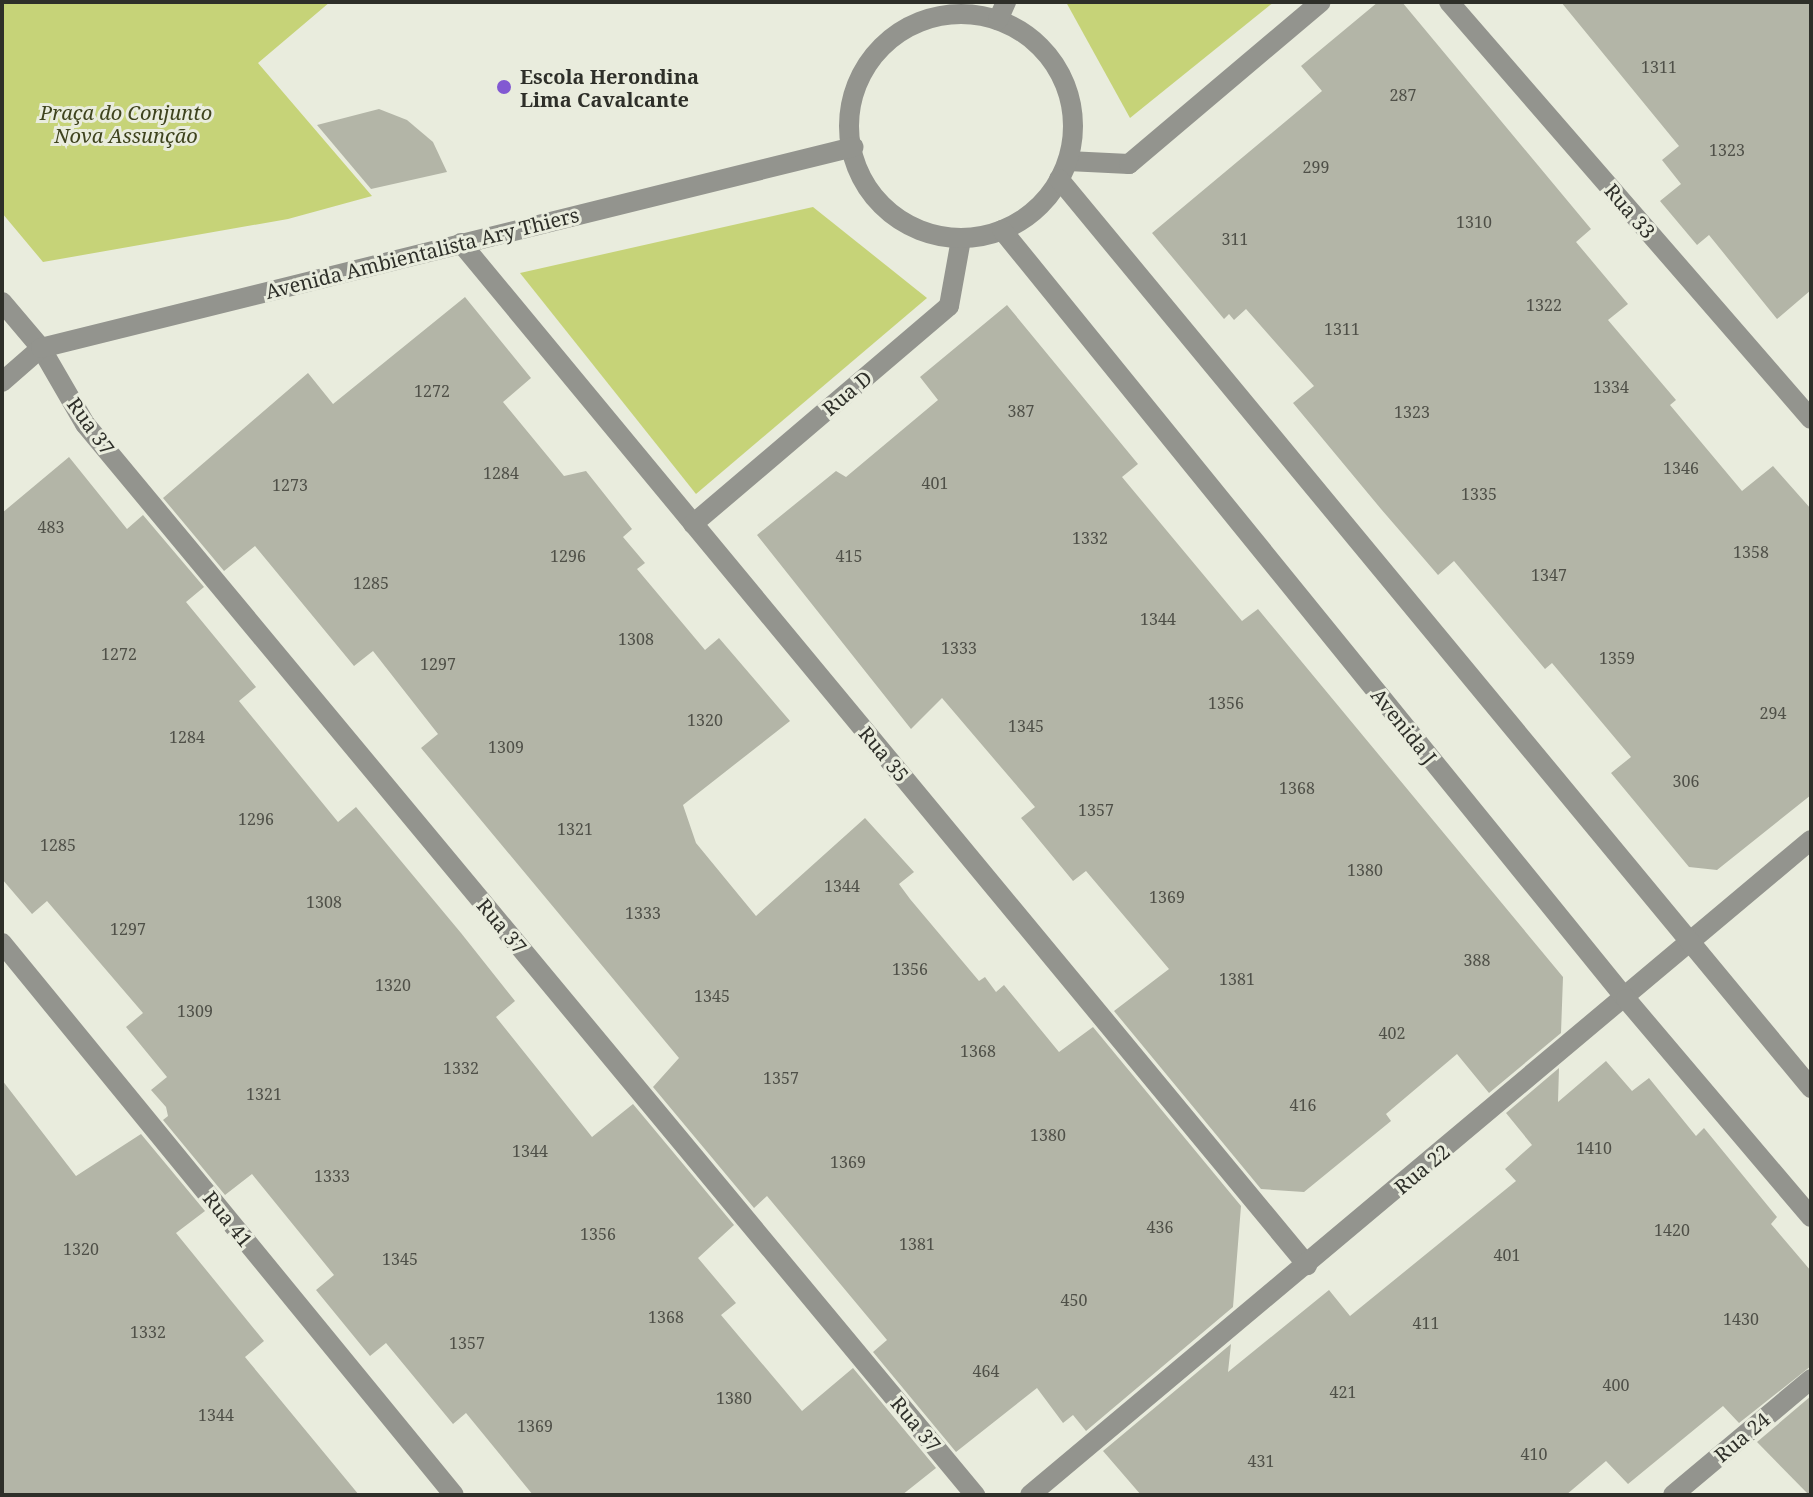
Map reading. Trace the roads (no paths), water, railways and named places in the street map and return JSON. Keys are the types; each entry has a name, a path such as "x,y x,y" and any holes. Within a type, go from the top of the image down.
{"street":[{"path":"1064,170 1129,164 1321,2"},
{"name":"Rua 33","path":"1449,2 1811,419"},
{"path":"1002,11 1050,57 1068,89 1073,125 1064,170 1036,210 1002,230 961,239 927,233 895,218 871,194 853,147 853,95 868,64 892,38 922,21 956,14 1002,11"},
{"name":"Avenida Ambientalista Ary Thiers","path":"2,382 41,348 853,147"},
{"path":"1064,170 1690,946 1811,1088"},
{"name":"Avenida J","path":"1002,230 1626,999 1811,1217"},
{"name":"Rua D","path":"693,524 949,306 961,239"},
{"name":"Rua 35","path":"461,243 1307,1265"},
{"name":"Rua 37","path":"2,302 41,348 85,424 975,1495"},
{"name":"Rua 22","path":"1030,1495 1690,946 1811,840"},
{"name":"Rua 41","path":"2,943 454,1495"},
{"name":"Rua 24","path":"1673,1495 1811,1379"}],"place":[{"name":"Escola Herondina Lima Cavalcante","path":"504,87"}],"park label":[{"name":"Praça do Conjunto Nova Assunção","path":"126,124"}]}
